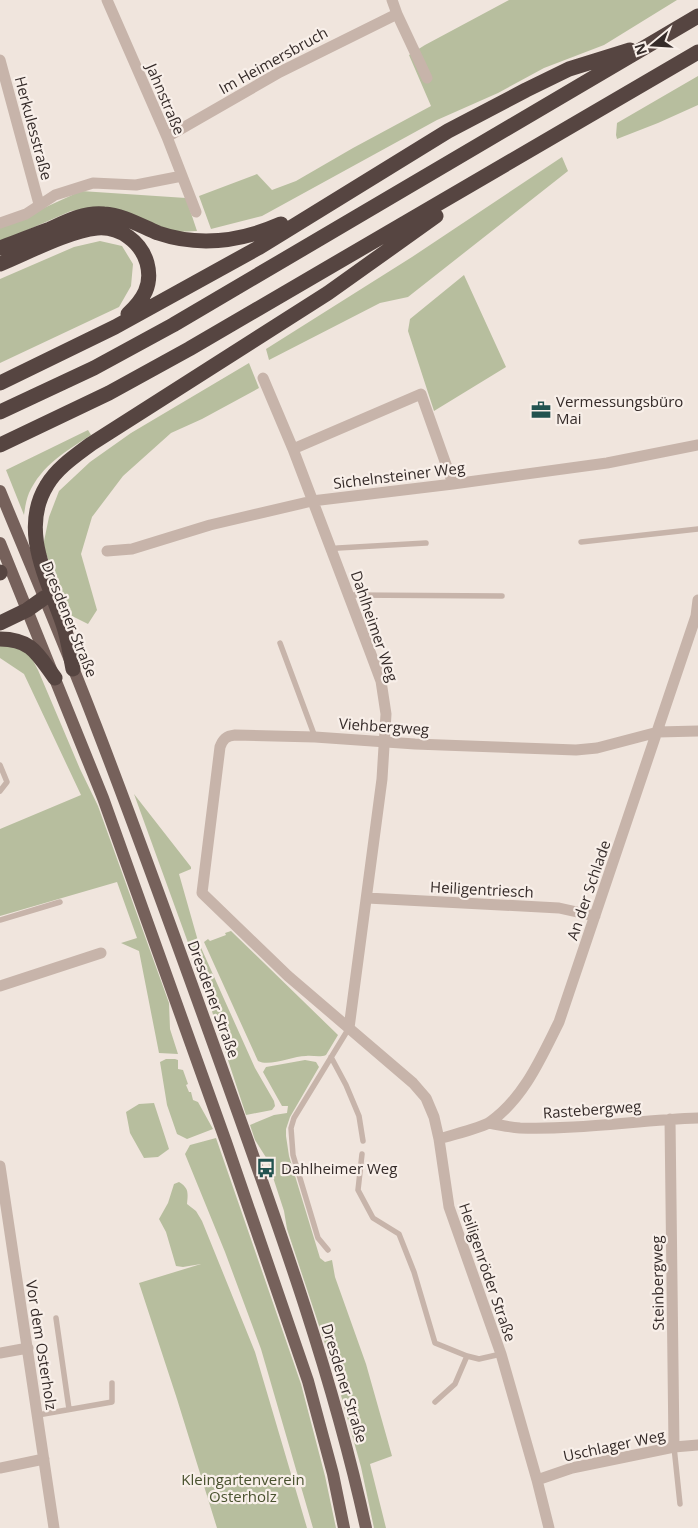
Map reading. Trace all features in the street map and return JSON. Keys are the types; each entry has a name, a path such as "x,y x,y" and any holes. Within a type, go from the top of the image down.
{"highway":[{"path":"0,412 94,368 174,325 698,16"},
{"path":"0,383 115,327 258,248 448,131 526,90 570,69 655,42"},
{"path":"0,445 109,393 189,349 698,52"},
{"path":"73,669 64,627 39,554 35,535 34,525 38,505 53,476 91,444 328,293 509,163"},
{"path":"0,248 74,219 94,214 120,217 161,234 204,241 219,241 264,232 326,205"},
{"path":"0,264 77,232 97,228 122,233 136,243 141,250 147,265 148,281 139,304 115,327"},
{"path":"0,623 27,610 44,598"},
{"path":"0,639 13,639 28,646 55,678"}],"main road":[{"name":"Dresdener Straße","path":"0,491 96,725 172,928 299,1290 330,1386 353,1468 366,1528"},
{"path":"0,543 103,798 284,1306 308,1381 333,1474 344,1528"}],"street":[{"name":"Jahnstraße","path":"106,0 167,137 196,212"},
{"path":"392,0 396,14 427,78"},
{"name":"Im Heimersbruch","path":"167,137 280,72 396,14"},
{"name":"Herkulesstraße","path":"0,60 39,204"},
{"name":"Herkulesstraße","path":"0,223 26,214 55,195 93,183 136,185 182,176"},
{"name":"Dahlheimer Weg","path":"263,378 331,549 380,681 386,714 382,779 349,1028"},
{"path":"292,449 421,394 453,484"},
{"name":"Sichelnsteiner Weg","path":"107,551 132,549 210,525 312,501 607,463 698,445"},
{"name":"An der Schlade","path":"439,1139 489,1123 513,1101 536,1068 559,1022 658,732 696,616 698,600"},
{"name":"Viehbergweg","path":"202,893 220,748 223,740 228,736 315,737 576,750 597,748 658,732 698,732"},
{"name":"Heiligenröder Straße","path":"202,893 288,976 413,1083 426,1098 434,1117 439,1139 448,1207 501,1354 549,1528"},
{"name":"Heiligentriesch","path":"367,898 559,908 595,916"},
{"path":"0,986 101,953"},
{"name":"Rastebergweg","path":"489,1123 518,1128 566,1128 698,1118"},
{"name":"Steinbergweg","path":"670,1119 674,1447"},
{"name":"Vor dem Osterholz","path":"0,1166 5,1231 28,1348 54,1528"},
{"path":"0,1352 28,1348"},
{"name":"Uschlager Weg","path":"537,1480 572,1468 674,1447 698,1445"},
{"path":"0,1468 44,1459"}],"lane":[{"path":"582,542 698,529"},
{"path":"331,549 426,543"},
{"path":"348,595 502,596"},
{"path":"280,643 315,737"},
{"path":"0,765 7,782 0,791"},
{"path":"0,920 60,902"},
{"path":"328,1250 318,1238 294,1155 291,1128 294,1118 349,1028"},
{"path":"330,1057 346,1085 359,1116 363,1140"},
{"name":"Heiligenröder Straße","path":"362,1154 358,1190 372,1218 399,1234 414,1272 434,1343 479,1359 501,1354"},
{"path":"56,1318 69,1409"},
{"path":"435,1402 455,1384 467,1356"},
{"path":"38,1415 112,1402 112,1383"},
{"path":"674,1447 680,1504"}],"green space":[{"path":"509,0 677,0 604,45 544,68 498,93 437,120 262,216 211,229 199,196 257,174 272,190 296,181 431,106 409,55"},
{"path":"698,76 698,105 617,139 617,123"},
{"path":"562,157 568,171 408,297 380,303 269,360 266,349 412,257"},
{"path":"81,191 186,198 197,231 176,232 104,207 71,211 0,242 0,228"},
{"path":"100,241 122,246 133,264 131,286 119,307 0,363 0,279 74,247"},
{"path":"464,275 506,367 434,411 408,331 410,319"},
{"path":"249,363 259,388 202,419 171,433 123,476 92,517 81,554 97,610 88,624 70,615 43,546 49,517 59,491 90,462 131,433"},
{"path":"88,430 91,435 56,460 34,483 26,501 24,515 6,470"},
{"path":"0,644 10,644 30,655 98,806 169,1003 170,1029 178,1054 159,1053 139,951 121,943 137,938 117,882 0,916 0,829 81,795 24,674 0,658"},
{"path":"134,794 191,867 191,869 179,874 198,941 255,1068 274,1101 275,1106 272,1110 246,1115 203,984"},
{"path":"231,931 338,1035 326,1055 300,1056 269,1063 258,1061 204,942 208,939 210,941 226,935 225,933"},
{"path":"166,1059 178,1060 178,1069 183,1070 188,1084 186,1085 189,1092 191,1092 193,1100 198,1102 213,1129 187,1139 177,1134 167,1105 160,1062"},
{"path":"305,1060 316,1062 319,1067 290,1117 286,1129 289,1156 320,1258 325,1262 332,1260 335,1277 366,1364 392,1456 370,1464 386,1528 374,1528 361,1467 335,1374 287,1229 284,1211 267,1159 255,1140 250,1125 274,1115 287,1113 288,1106 282,1106 263,1072 266,1067"},
{"path":"154,1103 169,1149 158,1157 144,1158 130,1133 126,1112 139,1104"},
{"path":"216,1138 301,1384 325,1476 336,1528 313,1528 261,1349 225,1252 185,1154 190,1145"},
{"name":"Kleingartenverein Osterholz","path":"179,1182 185,1186 187,1191 187,1204 196,1211 202,1221 255,1352 307,1528 217,1528 139,1283 201,1264 183,1267 176,1266 166,1232 159,1219 168,1203 174,1184"}],"place":[{"name":"Vermessungsbüro Mai","path":"541,410"},
{"name":"Dahlheimer Weg","path":"266,1168"}]}
